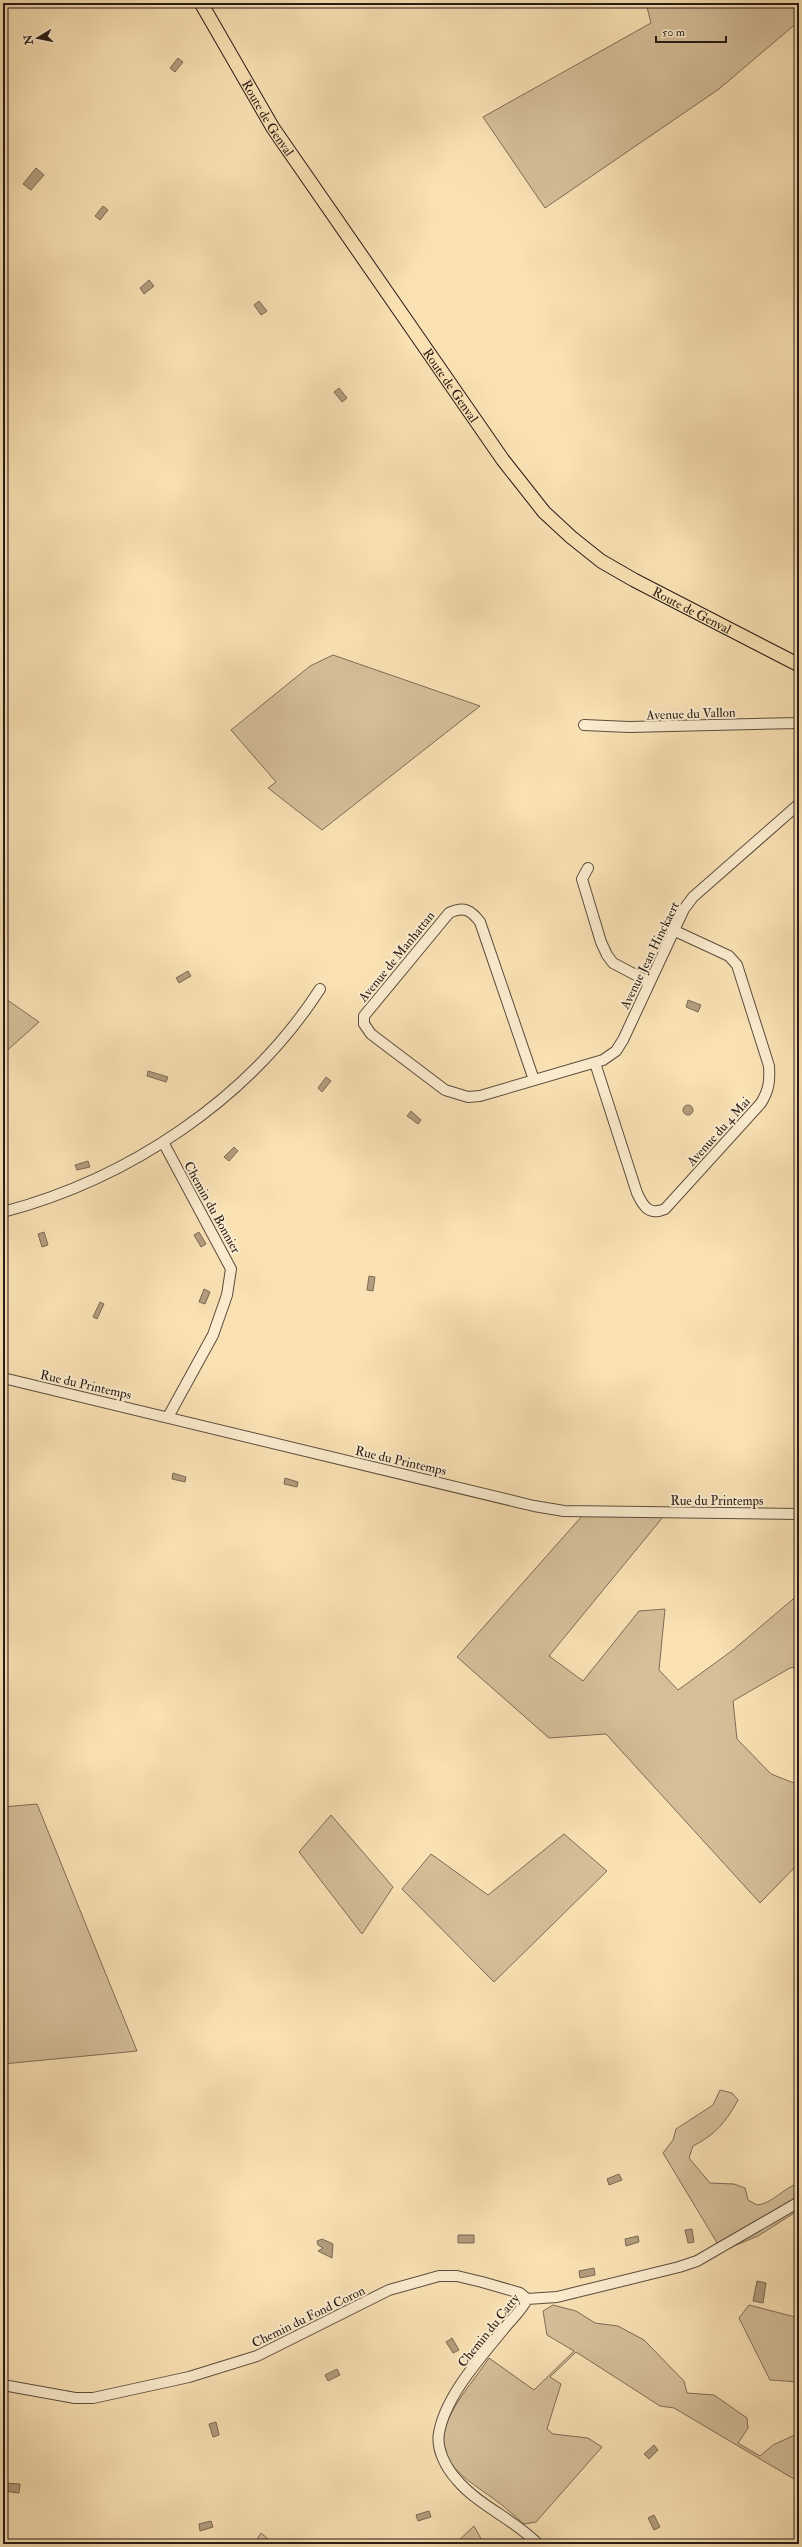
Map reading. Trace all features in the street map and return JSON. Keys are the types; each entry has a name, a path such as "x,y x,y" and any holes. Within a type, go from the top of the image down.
{"main road":[{"name":"Route de Genval","path":"201,3 273,128 503,460 544,512 577,542 627,576 799,665"}],"street":[{"name":"Avenue du Vallon","path":"584,725 629,727 799,723"},
{"name":"Avenue Jean Hinckaert","path":"534,1080 595,1063 616,1051 684,909 693,897 799,804"},
{"path":"588,868 582,879 604,949 613,963 649,982"},
{"name":"Avenue de Manhattan","path":"458,908 466,909 480,922 534,1080 480,1096 468,1097 454,1094 371,1034 364,1024 364,1016 368,1009 449,913 458,908"},
{"name":"Avenue du 4 Mai","path":"595,1063 637,1193 644,1208 652,1212 665,1209 761,1103 767,1093 770,1080 768,1066 737,965 729,956 673,930"},
{"path":"3,1212 56,1197 82,1186 163,1142 204,1113 250,1074 299,1021 320,989"},
{"name":"Chemin du Bonnier","path":"163,1142 231,1269 227,1295 213,1335 168,1417"},
{"name":"Rue du Printemps","path":"3,1378 534,1506 564,1511 799,1514"},
{"name":"Chemin du Catty","path":"538,2544 526,2532 458,2481 443,2458 438,2434 450,2402 477,2363 521,2310 526,2299 557,2297 679,2267 697,2261 799,2202"},
{"name":"Chemin du Fond Coron","path":"3,2385 58,2396 93,2398 189,2377 257,2356 389,2290 407,2283 439,2276 457,2276 482,2282 520,2293 526,2299"}],"shaded area":[{"path":"646,3 799,3 799,21 719,89 545,208 483,117 651,23"},
{"path":"178,58 183,62 175,72 170,68"},
{"path":"36,168 44,175 31,190 23,184"},
{"path":"103,206 108,210 100,220 95,216"},
{"path":"149,280 154,286 144,294 140,288"},
{"path":"259,301 267,311 261,315 254,305"},
{"path":"339,388 347,398 342,402 334,392"},
{"path":"333,655 480,706 322,830 268,788 276,782 231,730 310,666"},
{"path":"188,971 191,976 179,983 176,978"},
{"path":"3,997 39,1022 3,1054"},
{"path":"688,1000 701,1005 698,1012 686,1007"},
{"path":"148,1071 168,1077 166,1082 147,1076"},
{"path":"326,1077 331,1081 322,1092 318,1088"},
{"path":"686,1105 690,1105 692,1106 692,1114 686,1115 683,1112 683,1108"},
{"path":"411,1111 421,1120 418,1124 407,1116"},
{"path":"234,1147 238,1151 229,1161 224,1157"},
{"path":"88,1161 90,1167 77,1170 75,1165"},
{"path":"44,1232 48,1245 42,1247 38,1234"},
{"path":"199,1232 206,1244 201,1247 194,1235"},
{"path":"369,1276 375,1277 373,1291 367,1290"},
{"path":"204,1289 210,1292 205,1304 199,1302"},
{"path":"100,1302 104,1304 97,1319 93,1317"},
{"path":"173,1473 186,1477 185,1482 172,1479"},
{"path":"285,1478 298,1482 297,1487 284,1484"},
{"path":"582,1516 663,1517 549,1656 583,1681 639,1611 665,1609 659,1670 678,1690 733,1650 799,1594 799,1666 790,1668 733,1701 737,1739 771,1774 799,1785 799,1863 760,1903 606,1734 549,1738 457,1657"},
{"path":"37,1804 137,2051 3,2064 3,1807"},
{"path":"331,1815 393,1887 362,1934 299,1852"},
{"path":"564,1834 607,1871 494,1982 402,1889 431,1854 488,1895"},
{"path":"720,2090 732,2093 738,2100 729,2115 719,2127 708,2137 693,2146 689,2158 710,2183 734,2184 745,2188 748,2200 757,2205 768,2202 788,2188 799,2183 799,2210 758,2236 722,2251 663,2153 673,2140 676,2129 713,2105"},
{"path":"619,2174 622,2180 609,2185 607,2179"},
{"path":"692,2229 694,2242 688,2243 685,2230"},
{"path":"458,2235 474,2235 474,2243 458,2243"},
{"path":"638,2236 639,2242 626,2246 625,2239"},
{"path":"322,2239 333,2244 332,2258 318,2251 323,2248 318,2245 317,2241"},
{"path":"594,2268 595,2275 580,2278 579,2271"},
{"path":"757,2281 766,2283 763,2303 753,2301"},
{"path":"553,2305 576,2311 595,2323 618,2326 644,2340 684,2381 687,2393 714,2395 747,2418 748,2428 738,2443 760,2456 773,2445 799,2433 799,2482 674,2408 660,2406 576,2352 550,2377 561,2384 547,2429 553,2434 588,2438 602,2447 536,2522 524,2524 498,2502 470,2482 452,2464 446,2454 444,2442 445,2428 456,2405 489,2358 534,2390 574,2351 547,2335 543,2311"},
{"path":"749,2305 799,2318 799,2382 770,2380 739,2318"},
{"path":"452,2338 459,2350 453,2353 446,2342"},
{"path":"337,2369 340,2375 328,2381 325,2375"},
{"path":"216,2422 219,2435 213,2437 209,2424"},
{"path":"654,2445 658,2450 649,2459 644,2454"},
{"path":"4,2483 20,2484 19,2493 3,2491"},
{"path":"429,2511 431,2517 418,2521 416,2515"},
{"path":"654,2515 660,2527 654,2530 648,2518"},
{"path":"211,2521 213,2527 200,2531 199,2524"},
{"path":"474,2526 484,2544 455,2544"},
{"path":"261,2533 274,2544 254,2544"}]}
